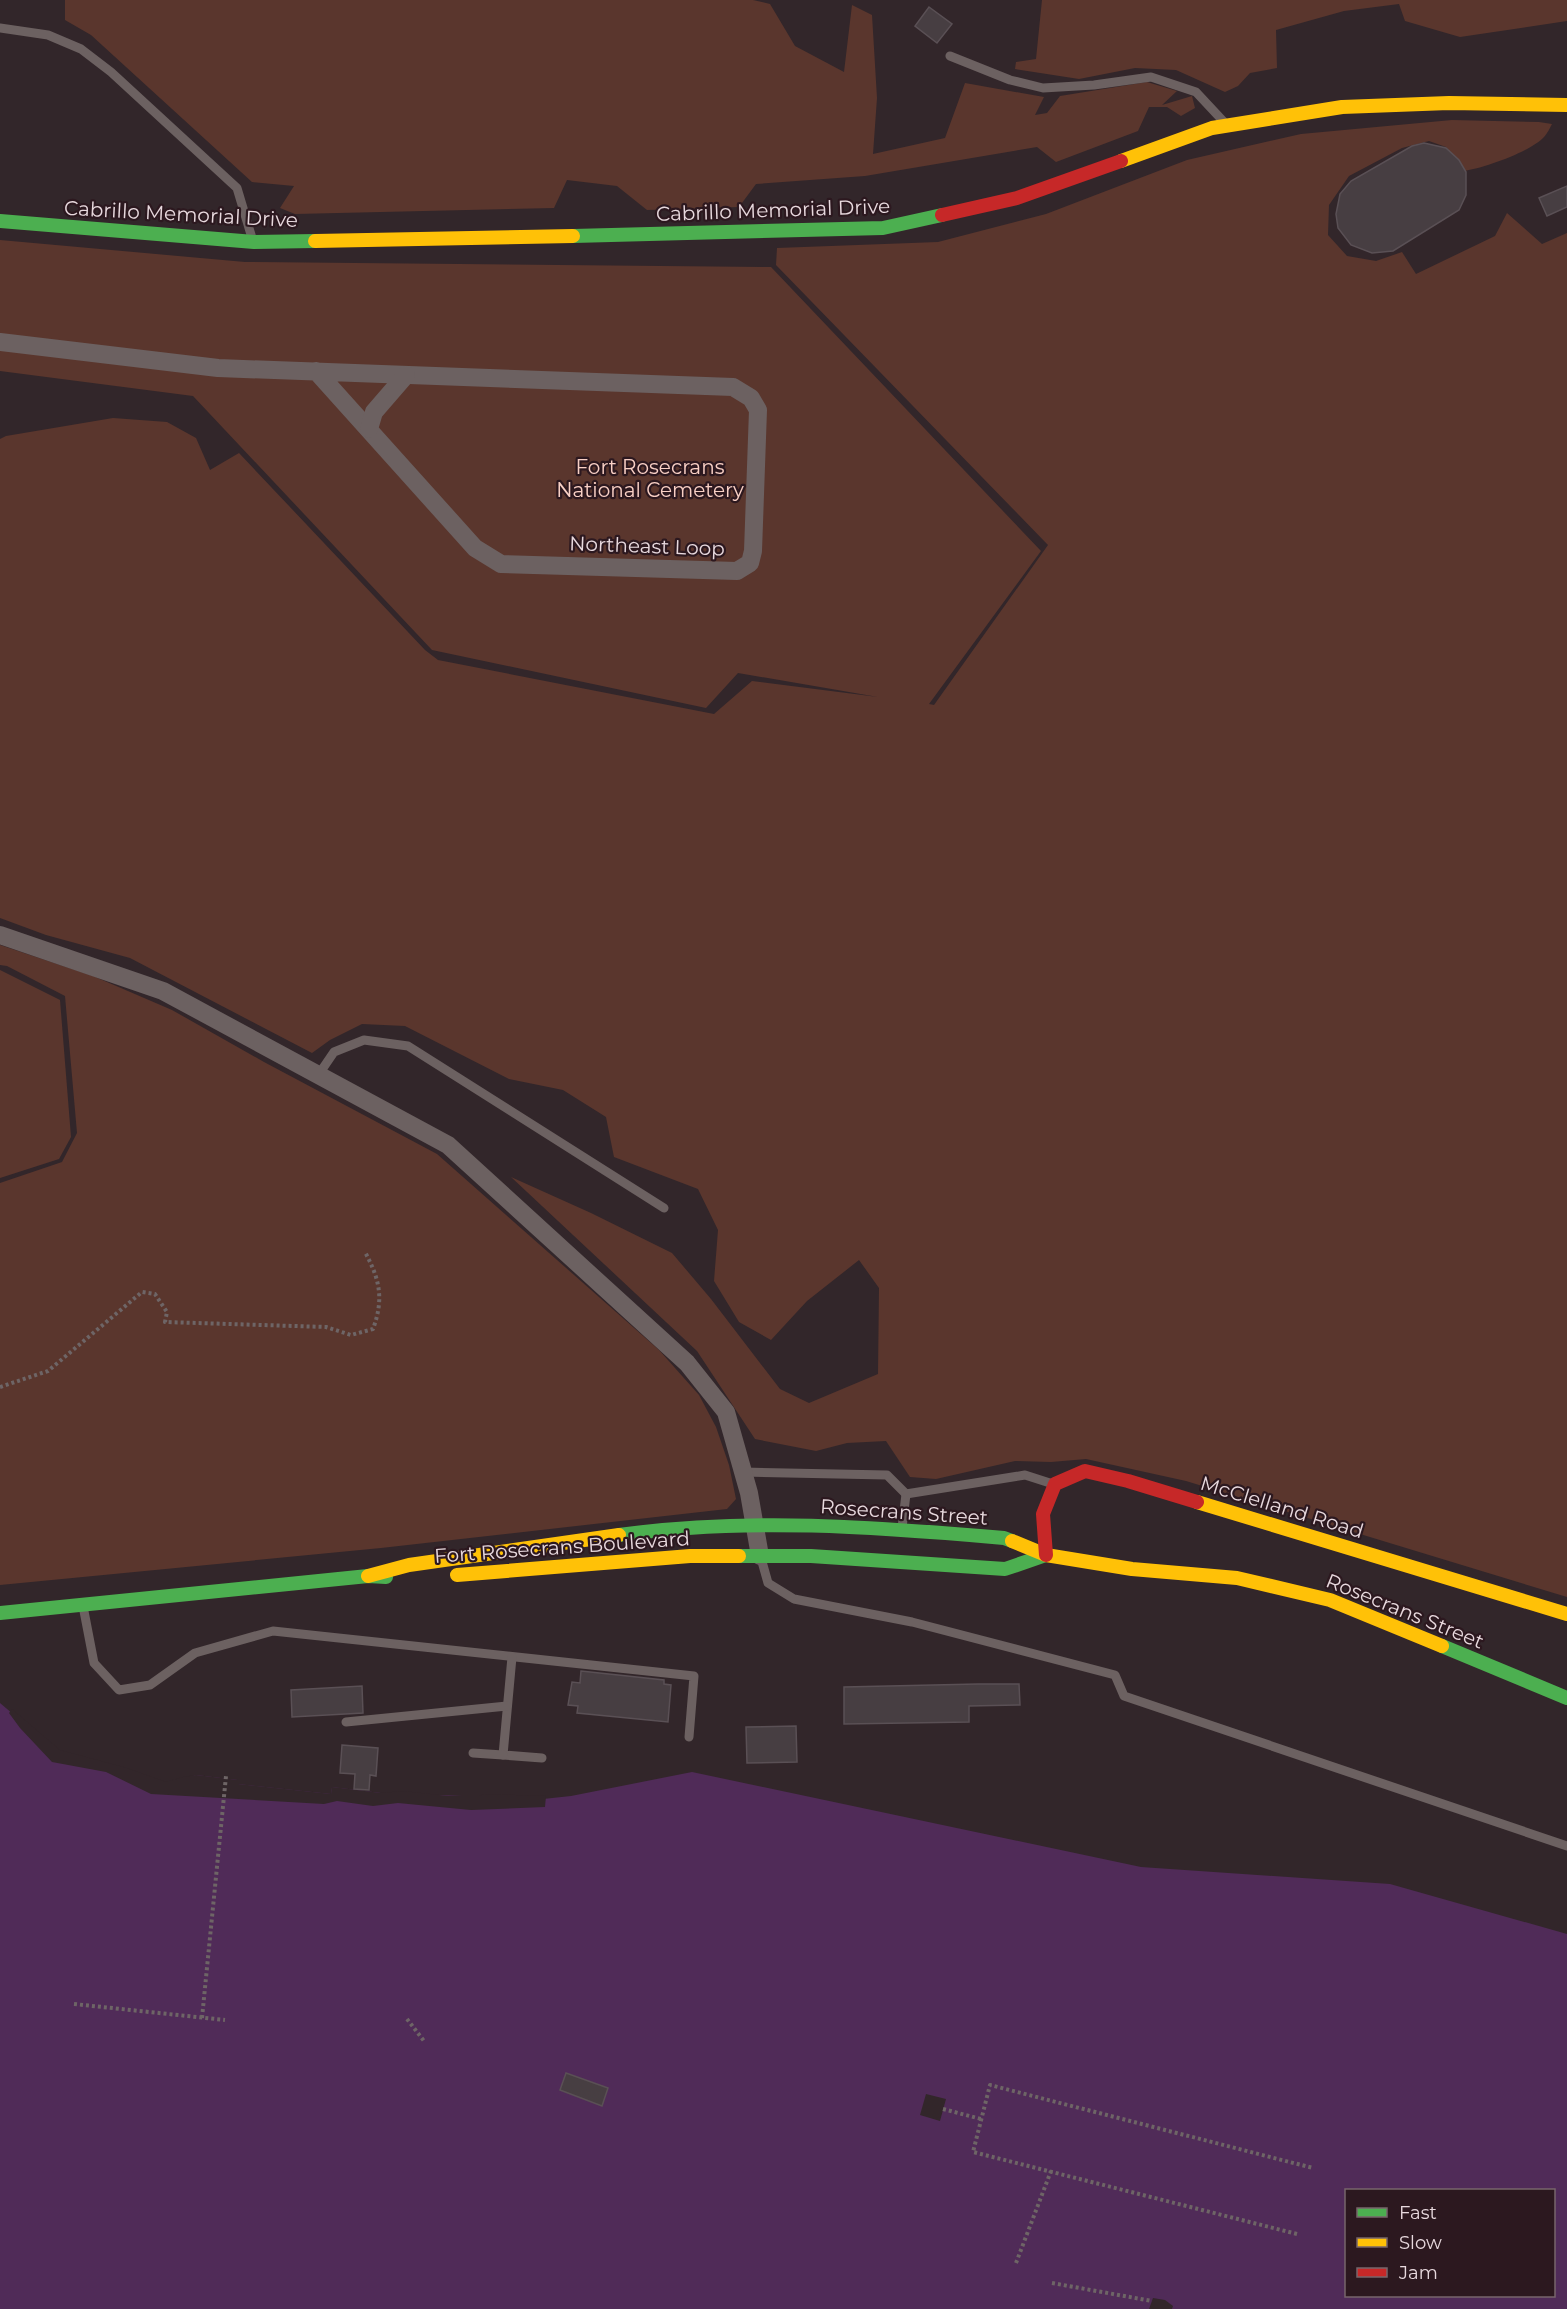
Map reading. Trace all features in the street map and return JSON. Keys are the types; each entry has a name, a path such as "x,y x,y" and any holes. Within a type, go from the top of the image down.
{"street":[{"name":"Cabrillo Memorial Drive","path":"0,221 254,242 883,228 1017,198 1212,128 1342,106 1449,103 1567,105"},
{"path":"0,342 218,368 316,371"},
{"name":"Northeast Loop","path":"316,371 733,387 751,398 758,410 753,551 750,563 737,572 501,564 475,548 316,371"},
{"path":"373,433 374,412 406,375"},
{"path":"0,935 163,990 448,1145 687,1364 726,1412 756,1526 760,1556"},
{"name":"McClelland Road","path":"1056,1484 1085,1471 1128,1480 1567,1614"},
{"path":"1046,1555 1043,1514 1056,1484"},
{"name":"Rosecrans Street","path":"756,1526 815,1525 902,1529 1004,1538 1046,1555 1132,1569 1237,1578 1330,1599 1567,1698"},
{"name":"Fort Rosecrans Boulevard","path":"368,1576 409,1565 643,1532 756,1526"},
{"name":"Rosecrans Street","path":"760,1556 811,1556 1005,1569 1046,1555"},
{"name":"Fort Rosecrans Boulevard","path":"444,1576 690,1556 760,1556"},
{"name":"Fort Rosecrans Boulevard","path":"0,1613 368,1576 421,1578"}],"lane":[{"path":"0,28 48,35 81,50 111,72 237,188 254,242"},
{"path":"950,56 1010,80 1043,88 1094,85 1150,76 1196,92 1227,126"},
{"path":"319,1074 334,1053 364,1040 408,1046 664,1208"},
{"path":"743,1472 887,1475 906,1494"},
{"path":"906,1494 1025,1475 1056,1484"},
{"path":"902,1529 906,1494"},
{"path":"760,1556 768,1583 794,1599 912,1622 1115,1675 1124,1696 1567,1846"},
{"path":"83,1605 94,1663 119,1690 150,1685 195,1653 273,1631 694,1676 689,1737"},
{"path":"503,1755 512,1657"},
{"path":"346,1722 507,1706"},
{"path":"473,1753 542,1758"}],"path":[{"path":"0,1387 48,1371 142,1292 155,1294 167,1312 165,1322 326,1327 351,1335 373,1329 381,1308 376,1272 365,1252"},
{"path":"202,2018 225,1776"},
{"path":"74,2004 225,2020"},
{"path":"407,2019 424,2041"},
{"path":"1297,2234 973,2152 981,2119 990,2085 1313,2168"},
{"path":"943,2109 981,2119"},
{"path":"1016,2263 1051,2172"},
{"path":"1052,2283 1152,2301"}],"green space":[{"path":"65,0 753,0 770,4 795,46 844,72 852,5 872,15 877,98 873,154 945,138 965,83 1044,97 1035,115 1047,113 1060,96 1147,82 1177,91 1162,105 1192,96 1195,108 1181,116 1167,107 1149,107 1138,131 1056,162 1037,147 865,176 756,184 739,207 647,210 617,186 567,180 554,208 295,214 280,208 294,186 252,182 91,35 65,20"},
{"path":"1042,0 1567,0 1567,21 1460,37 1405,21 1399,4 1344,11 1276,30 1277,68 1250,73 1238,86 1225,92 1176,70 1135,68 1079,79 1015,69 1016,62 1036,59"},
{"name":"Fort Rosecrans National Cemetery","path":"1452,120 1552,124 1544,137 1518,154 1483,167 1464,171 1446,147 1429,141 1402,148 1349,176 1329,205 1328,235 1347,256 1376,261 1402,252 1416,274 1495,236 1507,213 1542,244 1567,233 1567,1597 1186,1481 1086,1459 1051,1462 1015,1461 936,1479 910,1477 886,1441 847,1443 816,1451 755,1439 697,1351 511,1177 672,1253 711,1299 780,1389 809,1403 878,1374 879,1288 859,1260 807,1301 771,1340 739,1322 714,1281 718,1230 698,1189 614,1157 606,1117 563,1090 509,1079 405,1026 362,1024 330,1040 312,1053 130,958 46,935 0,918 0,439 6,436 113,418 167,422 196,438 210,470 239,453 425,650 438,660 714,714 752,681 878,697 738,673 706,708 432,650 193,396 0,371 0,240 245,262 771,267 1041,551 929,704 934,705 1048,545 776,265 777,248 938,242 1046,214 1187,160 1301,134"},
{"path":"0,945 93,976 172,1010 437,1154 659,1350 699,1395 716,1427 729,1465 736,1499 727,1509 381,1548 0,1585 0,1183 62,1162 77,1133 65,996 7,966 0,965"},
{"path":"0,970 60,1000 71,1137 59,1159 0,1178"}],"shaded area":[{"path":"0,1703 59,1753 166,1785 196,1775 238,1780 238,1784 331,1794 332,1787 381,1793 543,1799 571,1796 692,1772 1141,1867 1390,1884 1567,1934 1567,2309 0,2309"}],"pier":[{"path":"12,1709 60,1750 127,1768 166,1782 196,1775 238,1780 238,1784 331,1794 332,1787 381,1793 403,1791 448,1796 484,1794 546,1796 545,1807 471,1810 398,1803 373,1806 337,1801 324,1804 151,1794 106,1772 52,1762 20,1728 9,1713"},
{"path":"926,2094 946,2099 940,2121 920,2115"},
{"path":"1153,2298 1165,2300 1173,2306 1172,2309 1149,2309"}],"building":[{"path":"929,7 952,24 937,43 915,26"},
{"path":"1424,143 1446,148 1459,160 1466,172 1466,195 1459,210 1393,251 1372,253 1351,245 1338,228 1336,214 1340,194 1351,181 1412,146"},
{"path":"1567,186 1567,207 1547,216 1539,198"},
{"path":"581,1671 664,1680 664,1684 671,1685 668,1722 577,1713 578,1706 568,1705 572,1682 580,1683"},
{"path":"1019,1684 1020,1705 969,1706 969,1722 844,1724 844,1687"},
{"path":"362,1686 363,1713 292,1717 291,1690"},
{"path":"796,1726 797,1762 747,1763 746,1727"},
{"path":"342,1745 378,1748 376,1776 370,1775 369,1790 354,1789 355,1774 340,1773"},
{"path":"566,2073 608,2088 602,2106 560,2090"}],"traffic: fast":[{"path":"573,236 883,228 942,215"},
{"path":"0,221 254,242 315,241"},
{"path":"619,1535 715,1526 763,1525 860,1527 1004,1538 1012,1541"},
{"path":"739,1556 811,1556 1005,1569 1046,1555"},
{"path":"0,1613 368,1576 386,1577"},
{"path":"1442,1646 1567,1698"}],"traffic: slow":[{"path":"1121,161 1212,128 1342,107 1449,103 1567,105"},
{"path":"315,241 573,236"},
{"path":"1197,1502 1567,1614"},
{"path":"368,1576 409,1565 619,1535"},
{"path":"1012,1541 1046,1555 1132,1569 1237,1578 1330,1600 1442,1646"},
{"path":"457,1575 690,1556 739,1556"}],"traffic: jam":[{"path":"942,215 1017,198 1121,161"},
{"path":"1046,1555 1043,1514 1055,1484 1085,1471 1128,1481 1197,1502"}]}
